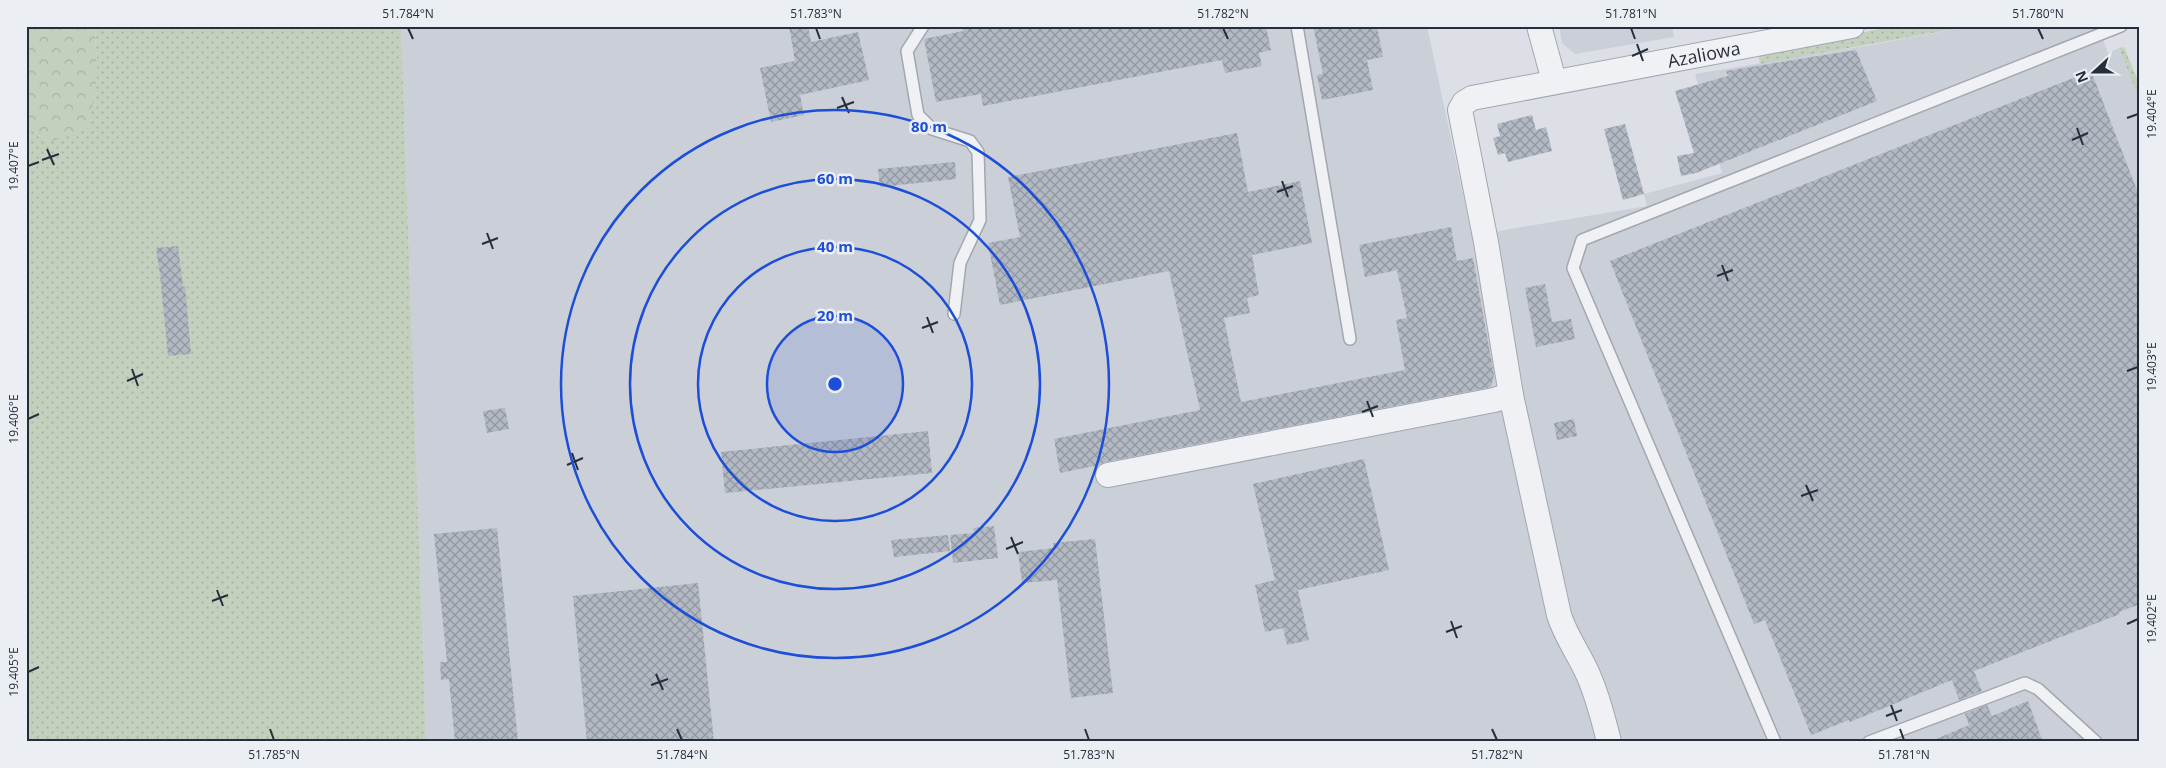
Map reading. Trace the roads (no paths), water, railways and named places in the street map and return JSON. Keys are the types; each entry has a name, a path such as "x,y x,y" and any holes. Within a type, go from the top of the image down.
{"street":[{"path":"1539,26 1554,82"},
{"name":"Azaliowa","path":"1511,395 1486,242 1460,110 1464,103 1472,98 1818,29 1852,26"},
{"path":"1108,475 1494,400 1511,395 1558,615 1563,629 1585,668 1610,742"}],"lane":[{"path":"923,26 907,51 918,115 932,129 970,141 978,152 980,220 960,263 954,314"},
{"path":"1297,26 1350,339"},
{"path":"1775,742 1573,268 1582,240 2121,26"},
{"path":"1869,742 2025,683 2038,689 2096,742"}]}
